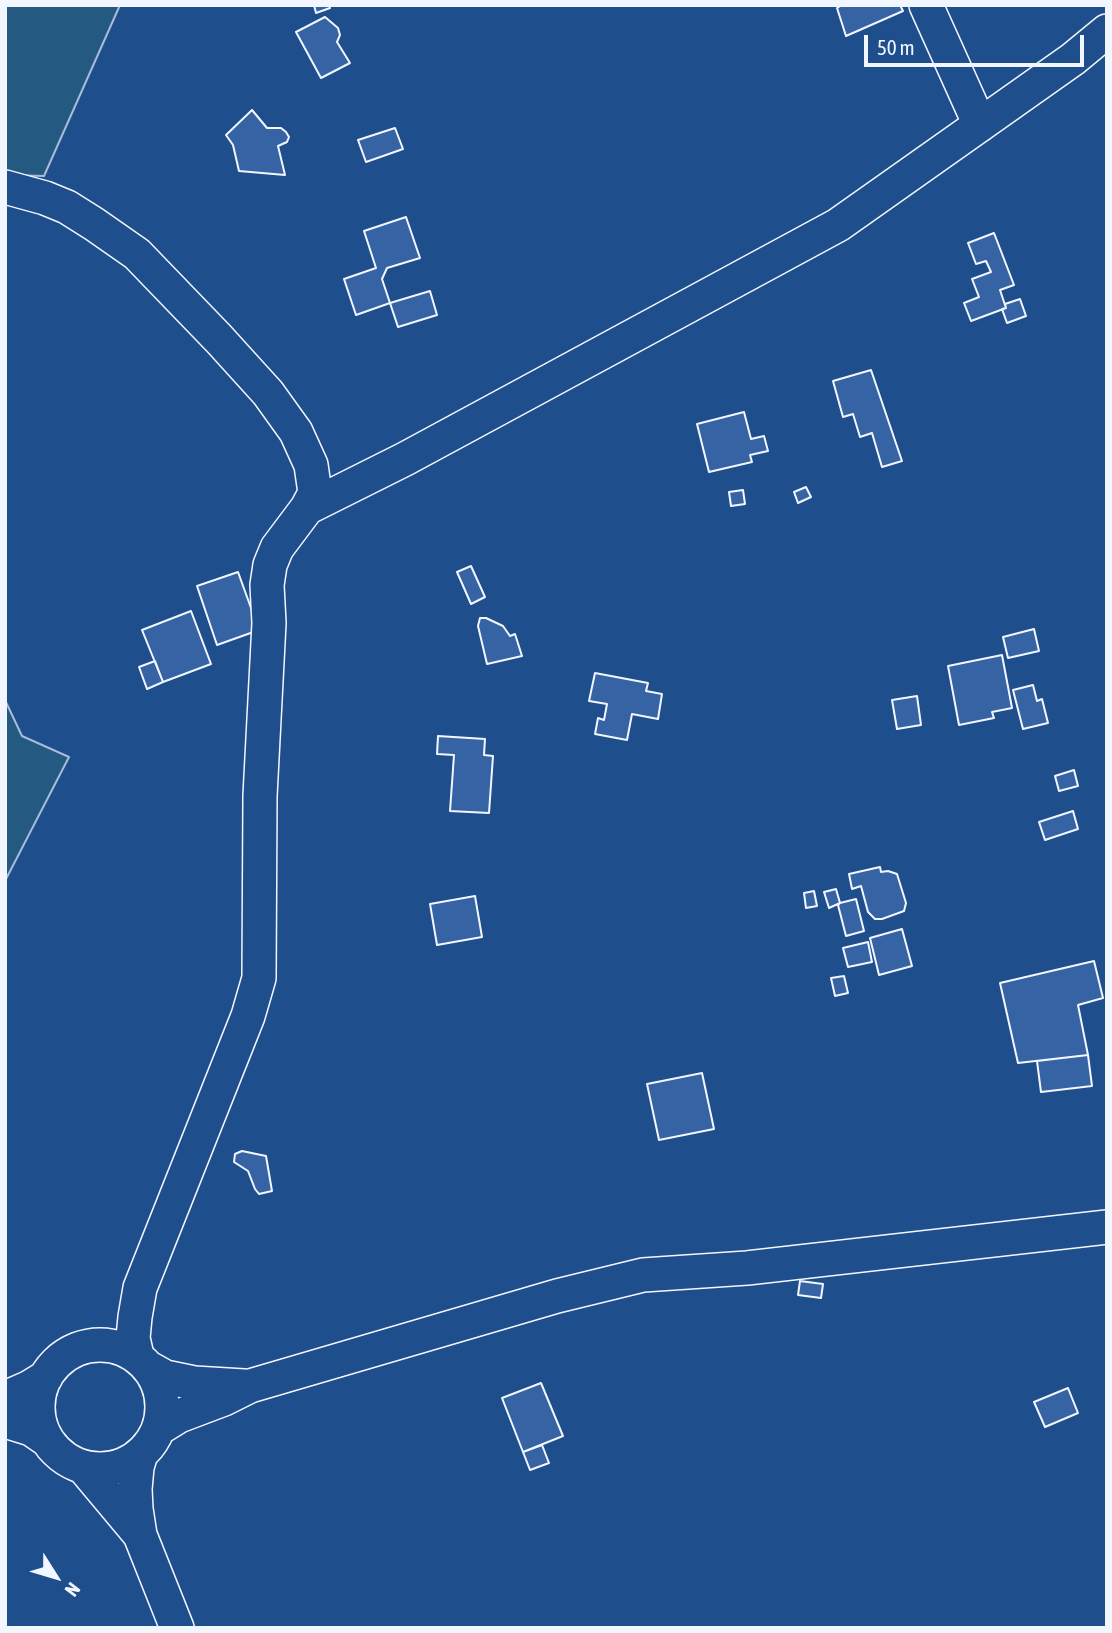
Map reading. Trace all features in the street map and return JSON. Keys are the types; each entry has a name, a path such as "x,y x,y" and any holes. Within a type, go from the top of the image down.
{"street":[{"path":"926,5 980,125"},
{"path":"307,509 405,459 838,225 1073,59 1107,31"},
{"path":"5,187 67,207 137,254 268,393 296,432 311,465 315,493 307,509 277,548 270,565 267,585 269,623 260,796 259,978 248,1016 140,1288 135,1317 134,1338 143,1362 158,1383 162,1400 162,1415 137,1467 136,1508 140,1535 177,1628"},
{"path":"250,1386 194,1383 165,1377 121,1348 87,1346 70,1352 56,1363 46,1377 39,1392 40,1425 56,1452 69,1461 84,1468 115,1468 129,1462 179,1416 250,1386 557,1296 643,1275 747,1268 1107,1227"},
{"path":"87,1346 111,1324 140,1288"},
{"path":"5,1398 46,1377"},
{"path":"5,1421 31,1429 47,1440"},
{"path":"84,1468 140,1535"}],"shaded area":[{"path":"5,5 120,5 44,176 5,175"},
{"path":"5,700 22,736 69,757 5,881"}],"building":[{"path":"314,5 329,5 330,8 316,13"},
{"path":"842,5 900,5 903,11 846,36 837,8"},
{"path":"325,17 338,28 340,35 337,42 350,63 321,78 296,32"},
{"path":"252,110 267,128 281,128 289,137 287,142 278,146 285,175 239,171 233,145 226,135"},
{"path":"395,128 403,149 366,162 358,140"},
{"path":"406,217 420,258 387,268 382,279 390,303 356,315 344,279 376,268 364,231"},
{"path":"994,233 1014,285 1000,290 1006,308 971,321 964,303 979,297 972,279 991,272 986,261 976,264 968,243"},
{"path":"430,291 437,315 398,327 390,303"},
{"path":"1020,299 1026,316 1007,323 1002,309 1006,308 1005,304"},
{"path":"871,370 902,461 882,467 872,433 860,437 853,414 843,417 833,381"},
{"path":"744,412 751,439 764,436 768,451 750,455 752,462 709,472 697,424"},
{"path":"806,487 811,497 798,503 794,492"},
{"path":"743,490 745,504 731,506 729,492"},
{"path":"471,566 485,597 471,604 457,572"},
{"path":"238,572 259,630 217,645 197,586"},
{"path":"191,611 211,664 163,682 142,630"},
{"path":"480,618 503,626 510,636 515,634 522,656 487,664 478,626"},
{"path":"1034,629 1039,651 1008,658 1003,637"},
{"path":"1002,655 1012,708 992,712 994,718 959,725 948,666"},
{"path":"155,661 163,682 147,689 139,667"},
{"path":"595,673 648,683 646,691 662,694 658,719 632,714 627,740 595,734 598,718 604,720 607,704 589,701"},
{"path":"1033,685 1037,701 1042,699 1048,723 1023,729 1013,690"},
{"path":"917,696 921,725 897,729 892,700"},
{"path":"438,736 485,739 484,755 493,756 489,813 450,811 454,755 437,754"},
{"path":"1074,770 1078,786 1059,791 1055,776"},
{"path":"1073,811 1078,829 1045,840 1039,822"},
{"path":"880,867 881,872 897,874 906,903 904,911 875,919 868,912 861,886 852,889 849,874"},
{"path":"836,889 840,903 829,908 824,892"},
{"path":"814,891 817,906 806,908 804,893"},
{"path":"475,896 482,937 437,945 430,904"},
{"path":"856,899 864,931 846,936 838,905"},
{"path":"902,929 912,966 879,975 870,938"},
{"path":"868,942 872,962 848,967 843,948"},
{"path":"1094,961 1103,998 1078,1005 1088,1055 1018,1063 1000,983"},
{"path":"844,976 848,993 835,996 831,978"},
{"path":"1088,1055 1092,1086 1041,1092 1037,1061"},
{"path":"702,1073 714,1129 659,1140 647,1084"},
{"path":"242,1151 266,1156 272,1191 259,1194 248,1171 234,1162 235,1154"},
{"path":"800,1281 823,1284 821,1298 798,1295"},
{"path":"541,1383 563,1436 523,1452 502,1398"},
{"path":"1068,1388 1078,1413 1045,1427 1034,1402"},
{"path":"542,1445 549,1463 530,1470 523,1452"}]}
